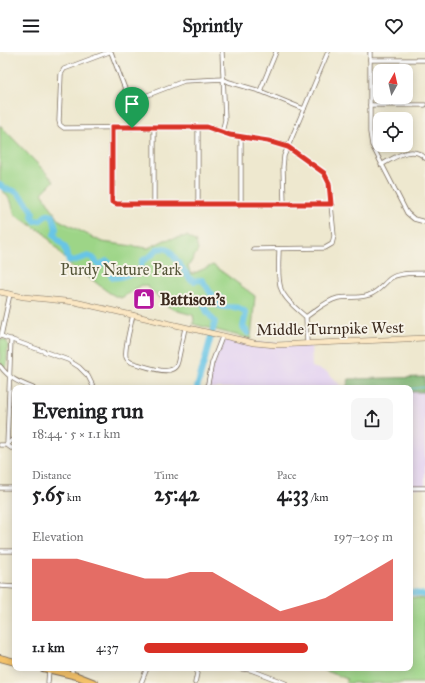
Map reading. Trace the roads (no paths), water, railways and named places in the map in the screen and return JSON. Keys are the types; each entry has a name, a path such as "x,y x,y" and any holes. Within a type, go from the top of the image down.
{"main road":[{"name":"Middle Turnpike West","path":"0,292 76,302 244,342 266,344 425,338"},
{"path":"0,658 12,661"},
{"path":"72,671 95,683"}],"street":[{"path":"132,128 133,110 110,52 64,69 61,74 59,120 60,125 64,128 112,127 132,128 207,127 241,138 268,141 288,147 324,173 329,183 334,236 332,244 325,248 253,249"},
{"path":"222,52 224,120 222,132"},
{"path":"260,91 276,52"},
{"path":"284,204 284,156 328,52"},
{"path":"370,52 370,139 374,151 407,213 414,219 425,222"},
{"path":"370,60 425,60"},
{"path":"130,102 184,81 223,79 260,91 304,109"},
{"path":"370,105 425,105"},
{"path":"112,127 112,202 117,204 331,204"},
{"path":"154,127 154,204"},
{"path":"198,127 198,204"},
{"path":"241,138 241,204"},
{"path":"381,165 406,152 416,152 422,154 425,158"},
{"path":"279,249 279,276 282,290 287,298 306,317 307,343"},
{"path":"306,317 331,300 371,295 395,276 425,273"},
{"path":"10,294 1,336 68,360 79,367 88,376 92,385"},
{"path":"132,316 126,351 128,361 166,371 172,370 176,366 185,328"},
{"path":"208,385 212,363 222,337"},
{"path":"7,445 11,339"},
{"path":"0,366 9,377 26,385"},
{"path":"7,445 12,440"},
{"path":"0,445 7,445 12,448"},
{"path":"0,488 12,488"},
{"path":"413,488 425,488"},
{"path":"0,552 12,551"},
{"path":"0,586 12,587"},
{"path":"46,671 48,683"},
{"path":"141,683 146,671"},
{"path":"195,683 197,671"},
{"path":"254,671 285,683"}],"waterway":[{"path":"0,185 5,189 16,192 22,197 32,210 32,217 35,221 41,220 47,214 53,216 56,229 54,235 65,247 69,261 88,256 93,258 99,265 107,261 110,263 111,275 118,277 138,273 140,271 142,261 152,255 157,249 165,248 170,251 190,279 194,281 202,280 214,297"},
{"path":"214,297 220,298 218,305 221,307 235,307 246,313 243,327 248,333"},
{"path":"198,385 215,322 204,306 206,303 210,303 214,297"},
{"path":"413,389 425,387"},
{"path":"413,593 425,595"}],"place":[{"name":"Battison's","path":"144,299"}],"park label":[{"name":"Purdy Nature Park","path":"121,269"}]}
